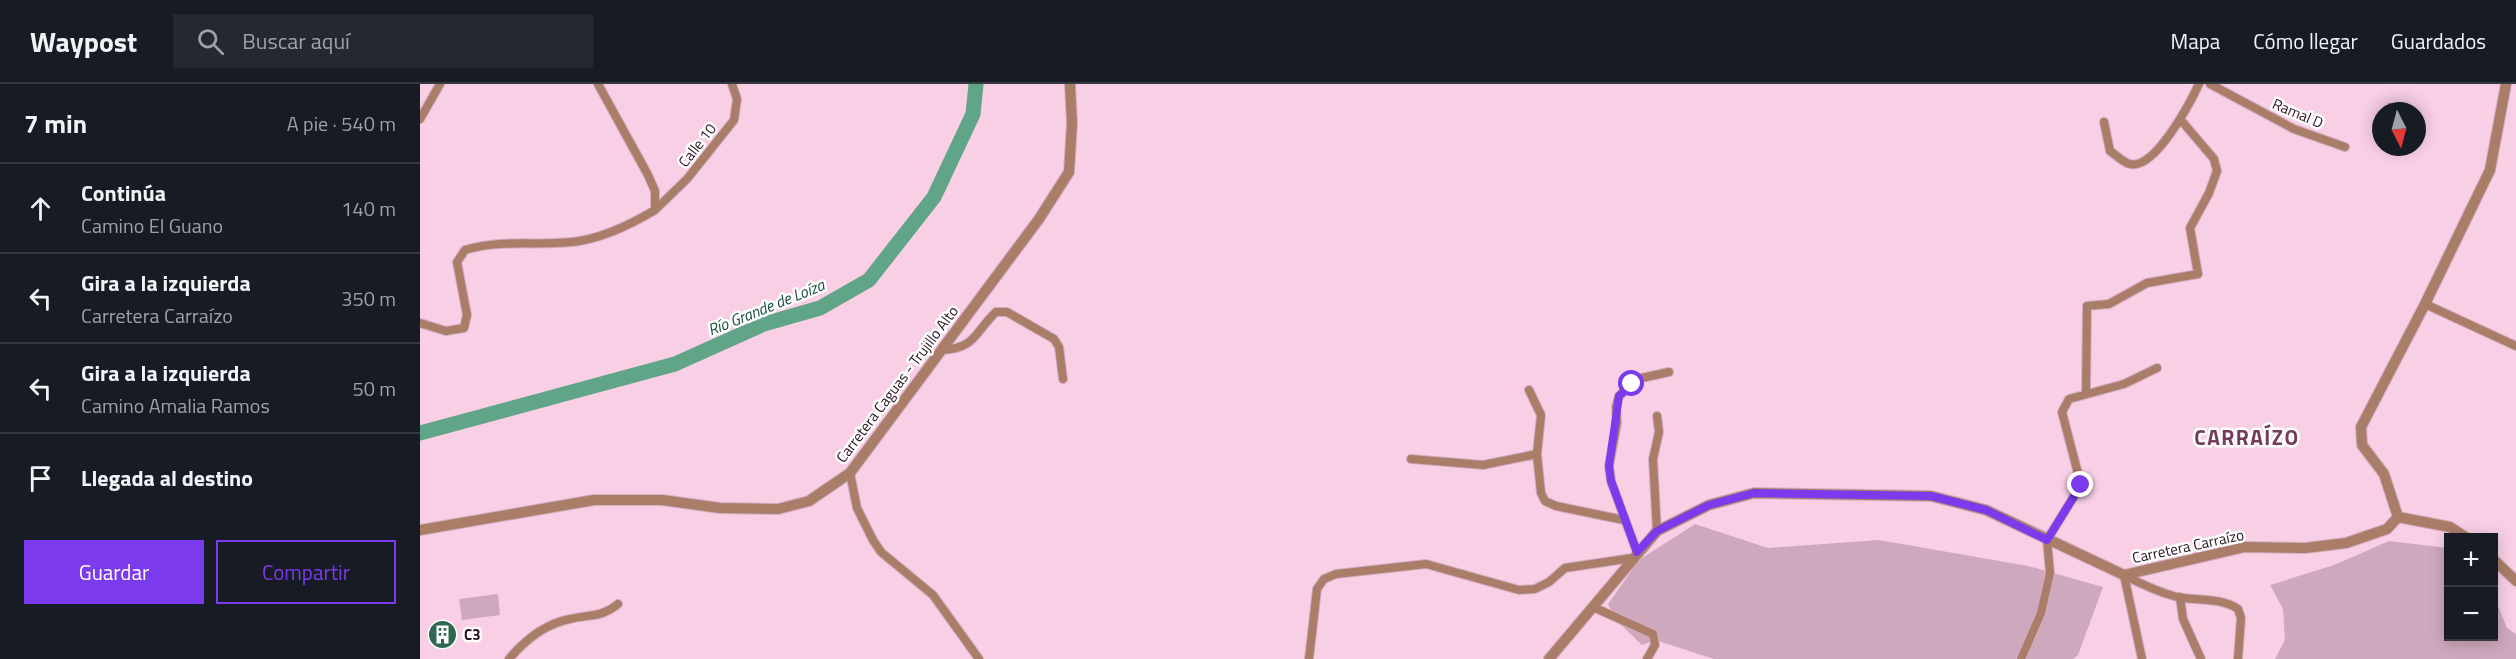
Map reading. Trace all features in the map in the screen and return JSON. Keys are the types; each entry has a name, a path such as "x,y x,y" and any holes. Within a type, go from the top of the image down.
{"street":[{"path":"420,119 440,84"},
{"path":"598,84 648,175 655,191 655,210"},
{"name":"Calle 10","path":"420,324 446,331 464,328 467,315 458,262 465,250 488,244 574,242 629,226 655,210 687,179 734,120 736,99 732,84"},
{"name":"Carretera Caguas - Trujillo Alto","path":"420,530 594,500 662,500 720,508 778,509 809,501 850,473 1039,219 1069,172 1072,123 1070,84"},
{"path":"2104,122 2110,151 2129,164 2141,164 2152,156 2180,119 2199,84"},
{"name":"Ramal D","path":"2210,84 2294,129 2345,147"},
{"path":"2460,533 2450,527 2398,517 2384,474 2362,446 2361,427 2425,304 2490,170 2506,84"},
{"path":"2086,393 2087,306 2109,304 2147,283 2198,273 2190,228 2209,193 2217,171 2214,159 2180,119"},
{"path":"2425,304 2516,346"},
{"path":"942,350 960,349 971,341 996,312 1007,312 1054,339 1059,347 1063,379"},
{"path":"2021,659 2041,613 2046,593 2050,573 2047,540 2081,485 2062,412 2069,399 2124,384 2157,368"},
{"path":"1309,659 1317,589 1324,579 1336,574 1426,564 1519,590 1535,589 1549,582 1565,568 1635,555 1611,481 1609,466 1617,423 1616,407 1619,396 1637,380 1665,373"},
{"path":"1529,390 1541,416 1537,454 1541,493 1545,501 1556,506 1623,520"},
{"path":"1657,416 1659,432 1653,459 1657,531"},
{"path":"1411,459 1483,465 1537,454"},
{"path":"850,473 857,508 881,552 933,595 979,659"},
{"name":"Carretera Carraízo","path":"1549,659 1657,531 1709,505 1754,493 1931,496 1986,510 2124,575 2245,547 2305,548 2346,543 2387,529 2398,517"},
{"path":"2498,565 2516,581"},
{"path":"2124,575 2145,586 2180,597 2222,602 2238,609 2241,618 2238,659"},
{"path":"2124,575 2142,659"},
{"path":"2180,597 2183,619 2201,659"},
{"path":"509,659 523,642 546,627 567,619 606,613 618,604"},
{"path":"1593,607 1653,634 1655,645 1647,659"}],"shaded area":[{"path":"1695,524 1768,548 1879,540 2028,566 2103,587 2078,655 2073,659 1714,659 1655,640 1642,645 1618,622 1608,604 1639,560"},
{"path":"2389,541 2444,548 2444,641 2498,641 2498,606 2507,628 2516,634 2516,659 2275,659 2285,640 2283,609 2270,585 2334,565"},
{"path":"498,594 500,615 462,620 459,599"}],"waterway":[{"name":"Río Grande de Loíza","path":"420,433 675,364 764,324 820,308 869,280 934,197 973,114 976,84"}],"place":[{"name":"C3","path":"443,634"}],"district":[{"name":"CARRAÍZO","path":"2247,437"}],"route":[{"path":"1632,384 1619,396 1616,407 1617,423 1609,466 1611,481 1623,520 1637,552 1657,531 1709,505 1754,493 1931,496 1986,510 2047,540 2081,485"}]}
